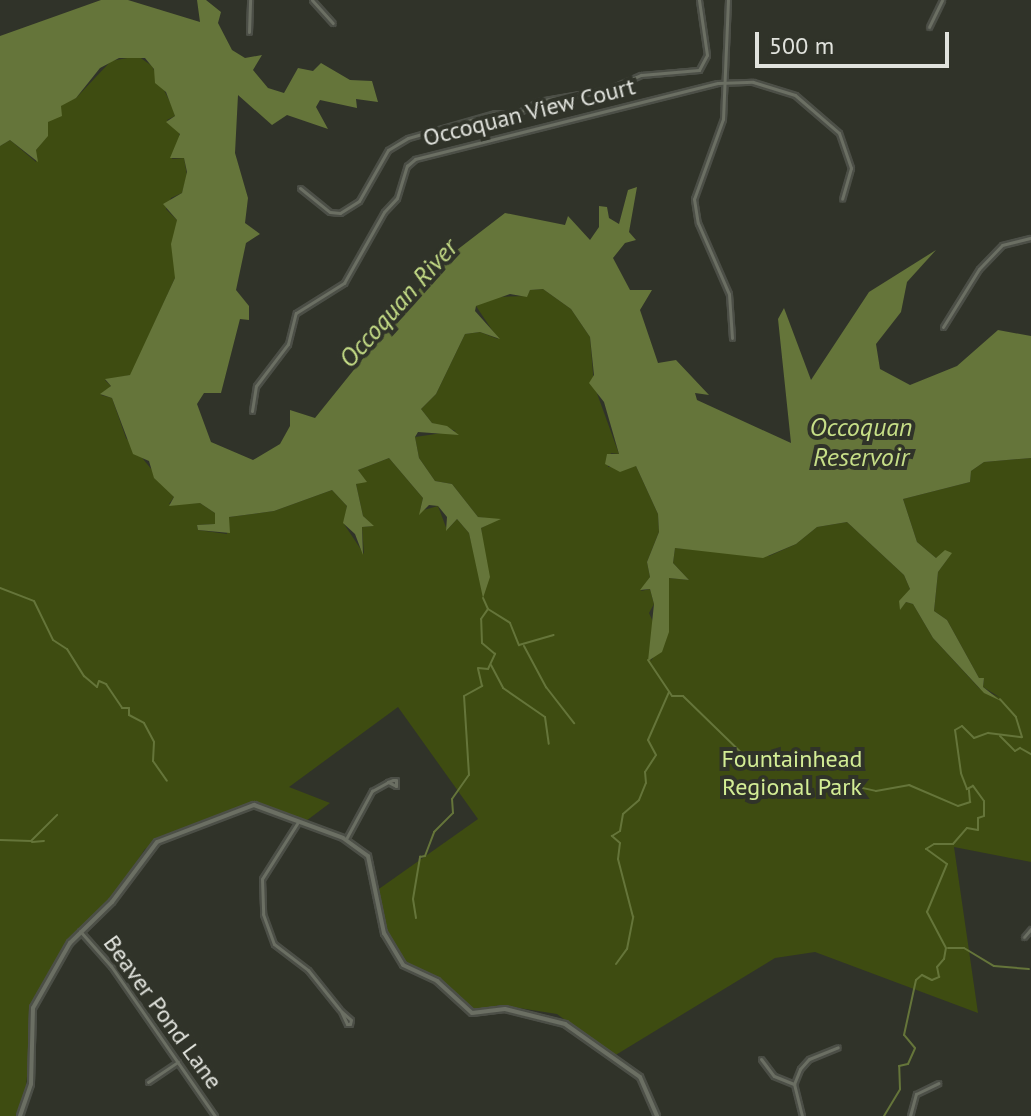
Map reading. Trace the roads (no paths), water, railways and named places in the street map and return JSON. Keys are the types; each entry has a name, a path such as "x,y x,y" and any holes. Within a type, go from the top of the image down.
{"street":[{"path":"249,32 250,0"},
{"path":"312,0 333,23"},
{"path":"300,188 328,211 340,213 359,201 388,150 408,138 495,113 518,113 539,101 609,89 641,75 699,70 707,55 699,0"},
{"path":"728,0 721,126 698,179 694,205 729,294 732,338"},
{"path":"929,27 942,0"},
{"path":"725,82 782,89 836,128 851,163 842,199"},
{"name":"Occoquan View Court","path":"252,411 256,386 288,344 296,313 344,283 384,212 397,198 413,159 725,82"},
{"path":"943,327 979,269 1002,245 1031,238"},
{"path":"346,839 372,791 388,782"},
{"path":"20,1116 31,1084 34,1006 80,931 112,902 161,840 248,805 346,839 370,859 379,919 400,962 437,981 472,1013 502,1009 565,1024 640,1077 657,1116"},
{"path":"298,822 262,879 263,914 274,944 308,970 340,1010"},
{"path":"1024,937 1031,929"},
{"name":"Beaver Pond Lane","path":"80,931 111,966 215,1116"},
{"path":"802,1116 794,1084 805,1062 838,1047"},
{"path":"761,1059 774,1076 794,1084"},
{"path":"148,1082 178,1062"},
{"path":"910,1116 916,1094 939,1083"},
{"path":"205,1116 210,1110"}],"water":[{"name":"Occoquan Reservoir","path":"101,0 128,0 200,22 197,0 206,0 221,12 218,23 232,50 245,58 262,55 253,70 268,88 284,93 298,68 313,71 321,63 350,80 372,81 378,102 356,99 357,108 320,100 316,107 328,129 287,115 272,125 238,95 235,153 248,198 245,223 260,234 246,243 236,290 249,306 249,320 240,319 221,393 204,393 197,404 211,442 253,460 280,444 290,426 290,410 315,418 440,263 505,213 565,225 568,216 590,240 599,227 599,206 607,207 609,218 619,224 628,190 637,187 629,232 636,240 625,243 613,258 630,290 652,290 640,310 658,363 676,360 709,395 695,393 697,400 791,443 778,319 784,308 811,380 869,292 936,250 907,282 901,312 876,344 880,369 910,385 957,366 998,330 1031,336 1031,458 984,462 971,471 970,482 903,499 917,542 936,558 945,550 952,553 938,572 934,611 947,620 979,678 984,678 983,687 1001,701 984,693 933,638 913,604 906,602 900,610 899,601 910,589 904,575 847,522 817,527 796,544 763,558 675,548 673,563 689,580 669,578 669,632 662,652 648,661 654,604 650,589 640,590 650,577 647,562 659,532 658,514 636,466 620,472 605,464 607,454 619,454 604,402 589,383 594,375 590,337 571,309 543,289 530,290 527,297 510,294 476,306 475,311 500,339 480,332 465,334 436,394 421,409 432,423 447,426 459,435 418,432 415,437 419,458 435,481 452,484 478,517 501,519 481,528 490,577 483,598 469,533 457,519 446,531 447,517 438,506 429,505 419,515 423,498 389,458 358,470 367,482 356,484 363,516 374,526 362,527 363,555 355,534 343,523 347,506 332,490 274,511 229,517 230,533 198,530 197,525 215,524 215,513 200,503 169,506 174,497 154,478 149,461 133,454 112,398 100,394 111,386 105,379 130,375 175,278 171,244 177,220 163,204 182,193 187,172 184,158 170,158 180,134 166,122 175,116 166,92 155,83 154,69 145,58 119,58 100,68 76,98 61,106 62,116 48,122 48,136 36,150 38,162 10,140 0,146 0,36"}],"waterway":[{"path":"0,588 34,601 53,640 67,649 84,676 97,687 99,681 106,684 122,708 129,708 129,715 144,723 154,742 153,761 167,781"},
{"path":"416,918 413,899 420,857 425,856 434,832 453,813 452,799 469,775 464,696 482,686 478,668 488,669 495,654 482,643 481,619 488,609 483,598"},
{"path":"488,609 510,623 519,645 554,635"},
{"path":"524,646 546,687 574,723"},
{"path":"648,660 672,696 683,696 758,769"},
{"path":"491,665 503,688 545,717 549,744"},
{"path":"616,964 627,949 633,917 618,859 620,843 612,836 620,831 623,814 639,800 646,783 645,772 656,755 648,740 669,692"},
{"path":"884,1116 900,1089 899,1066 908,1064 915,1048 904,1035 916,980 922,975 932,980 939,977 937,967 944,959 946,948 927,912 947,864 926,849 934,844 953,844 967,828 978,830 978,818 984,816 984,801 973,786 967,789 961,773 955,730 962,726 974,738 988,733 1022,737 1016,717 1000,699"},
{"path":"1000,736 1015,751 1020,748 1031,754"},
{"path":"818,778 876,791 909,785 958,806 970,802 969,790"},
{"path":"0,840 31,841 57,815"},
{"path":"32,842 44,841"},
{"path":"948,948 964,948 994,966 1029,969"}],"water label":[{"name":"Occoquan River","path":"398,303"}],"park label":[{"name":"Fountainhead Regional Park","path":"792,773"}]}
